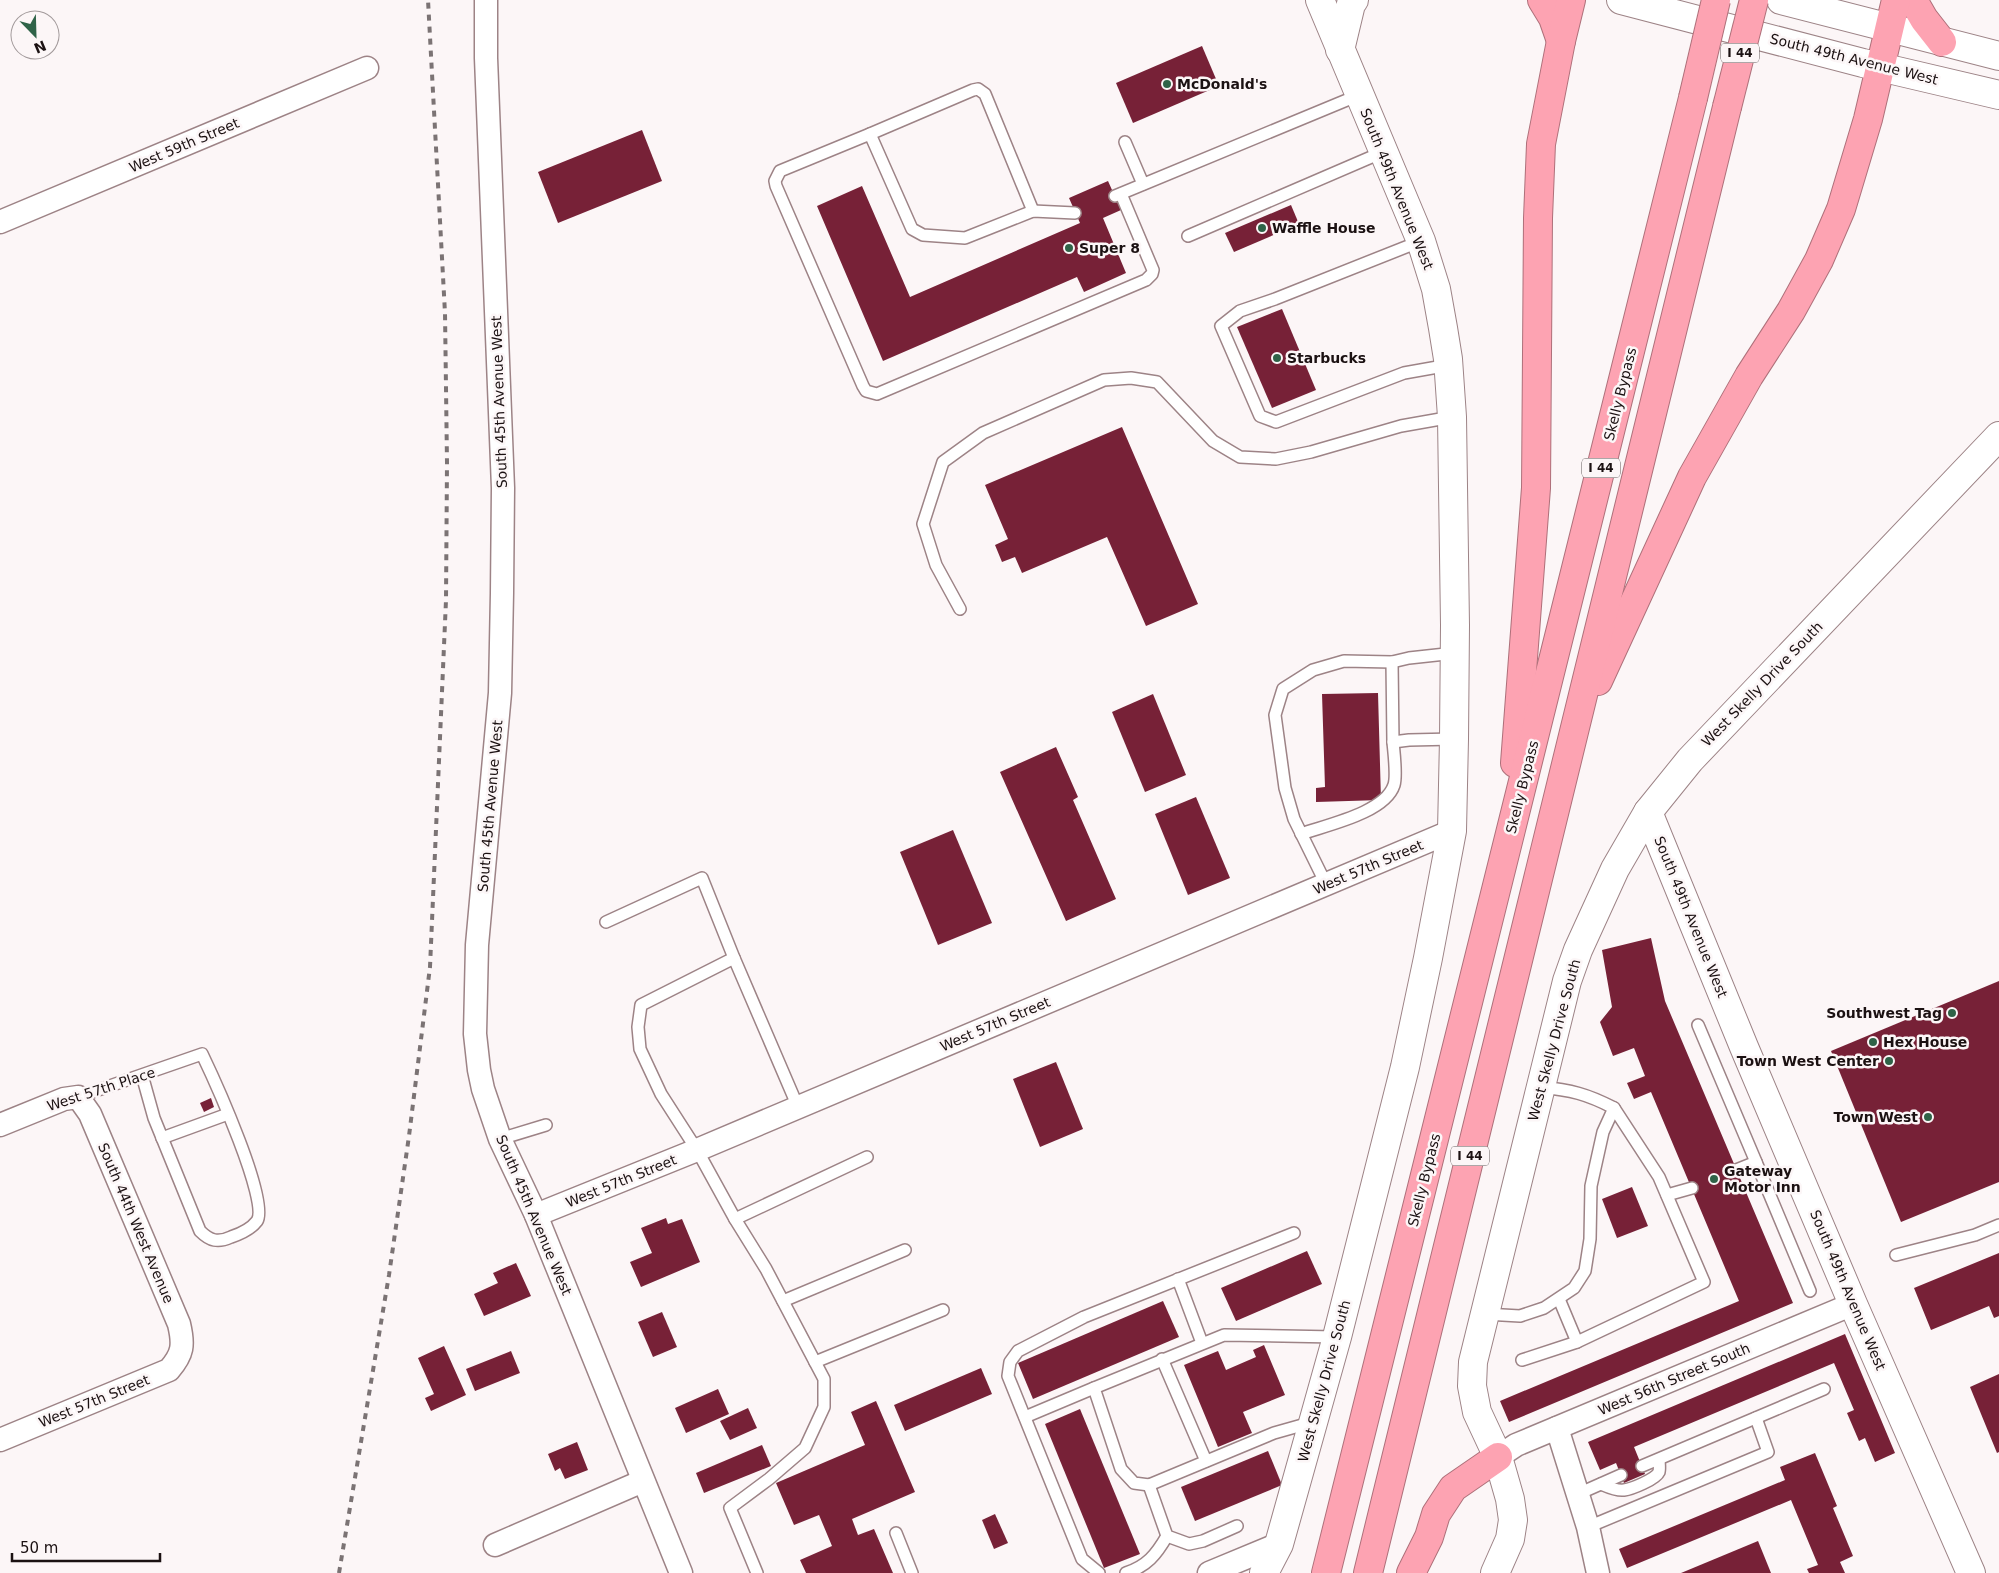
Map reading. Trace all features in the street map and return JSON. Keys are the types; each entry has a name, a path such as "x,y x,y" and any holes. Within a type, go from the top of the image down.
{"highway":[{"path":"1542,0 1553,18 1561,40"},
{"path":"1509,839 1536,488 1538,218 1541,144 1561,40 1571,0"},
{"name":"Skelly Bypass","path":"1326,1573 1716,0"},
{"name":"I 44","path":"1368,1573 1754,0"},
{"path":"1572,740 1692,477 1749,376 1791,311 1819,260 1841,209 1868,119 1888,27 1896,0"},
{"path":"1913,0 1924,19 1942,42"},
{"path":"1411,1573 1429,1537 1436,1514 1453,1488 1498,1457"}],"street":[{"name":"South 45th Avenue West","path":"486,0 486,58 503,488 500,693 478,945 476,1034 483,1088 500,1139 536,1214 681,1573"},
{"name":"South 49th Avenue West","path":"1320,0 1421,241 1436,289 1449,365 1452,417 1455,625"},
{"path":"1340,50 1351,4 1354,0"},
{"name":"South 49th Avenue West","path":"1621,0 1879,67 1999,95"},
{"path":"1781,0 1999,56"},
{"name":"West 59th Street","path":"0,222 367,68"},
{"name":"West Skelly Drive South","path":"1495,1573 1510,1539 1513,1520 1510,1499 1498,1457 1477,1412 1472,1386 1473,1362 1567,981 1578,950 1615,869 1648,812 1696,753 1999,436"},
{"name":"West Skelly Drive South","path":"1264,1573 1279,1544 1337,1337 1404,1068 1428,958 1452,831 1455,625"},
{"name":"South 49th Avenue West","path":"1648,812 1852,1304 1971,1573"},
{"name":"West 57th Street","path":"536,1214 697,1150 1452,831"},
{"name":"West 57th Place","path":"0,1125 64,1099 78,1097"},
{"name":"South 44th West Avenue","path":"78,1097 90,1114 179,1324 183,1338 182,1353"},
{"name":"West 56th Street South","path":"1498,1457 1516,1445 1852,1304"},
{"name":"West 57th Street","path":"0,1440 169,1370 182,1353"},
{"path":"1557,1428 1588,1527 1598,1573"},
{"path":"495,1545 643,1481"},
{"path":"1209,1573 1279,1544"}],"lane":[{"path":"1033,211 985,94 978,89 780,171 775,180 862,386 866,391 877,394 1146,280 1153,270 1118,195 1359,95"},
{"path":"870,134 912,229 916,233 965,238 1033,211 1076,213"},
{"path":"1125,142 1143,184"},
{"path":"1188,236 1383,152"},
{"path":"1421,241 1240,312 1221,326 1260,416 1276,422 1404,373 1449,365"},
{"path":"960,609 936,565 923,524 943,462 983,433 1104,380 1131,378 1157,382 1213,441 1240,456 1276,459 1311,452 1401,426 1452,417"},
{"path":"1326,884 1294,820 1285,788 1275,715 1283,689 1313,670 1344,661 1392,662 1409,658 1455,653"},
{"path":"1301,834 1373,808 1388,794 1395,784 1392,662"},
{"path":"1393,742 1454,739"},
{"path":"606,922 702,878 798,1107"},
{"path":"734,958 641,1005 638,1027 640,1050 661,1094 697,1150 766,1269 824,1379 824,1407 805,1448 769,1479 730,1508 757,1573"},
{"path":"1698,1025 1810,1291"},
{"name":"West 57th Place","path":"78,1097 202,1054 228,1114"},
{"path":"142,1075 154,1118 162,1138 200,1231 208,1239 221,1242 244,1232 257,1220 260,1207 246,1159 228,1114 162,1138"},
{"path":"1522,1360 1577,1342 1704,1282 1667,1195 1646,1155 1614,1108 1594,1098 1569,1090 1540,1087"},
{"path":"1484,1314 1520,1316 1544,1308 1574,1288 1584,1271 1590,1239 1591,1186 1603,1132 1614,1108"},
{"path":"500,1139 546,1125"},
{"path":"735,1218 867,1156"},
{"path":"1736,1170 1756,1162"},
{"path":"1667,1195 1692,1188"},
{"path":"1896,1255 1976,1235 1999,1225"},
{"path":"1098,1573 1082,1559 1008,1376 1010,1362 1018,1351 1084,1317 1294,1233"},
{"path":"783,1301 905,1250"},
{"path":"1178,1279 1202,1344"},
{"path":"1559,1299 1577,1342"},
{"path":"815,1362 943,1310"},
{"path":"1024,1417 1224,1335 1337,1337"},
{"path":"1162,1359 1206,1461"},
{"path":"1094,1388 1121,1469 1134,1483 1149,1485 1274,1432 1314,1422"},
{"path":"1642,1466 1824,1389"},
{"path":"1588,1527 1768,1452 1756,1418"},
{"path":"1601,1484 1612,1489 1624,1490 1641,1484 1654,1477 1659,1471 1659,1460"},
{"path":"1578,1494 1621,1475"},
{"path":"1641,1484 1649,1503"},
{"path":"1149,1485 1167,1536"},
{"path":"1167,1536 1189,1544 1203,1542 1237,1526"},
{"path":"896,1533 912,1573"},
{"path":"1126,1573 1136,1570 1154,1557 1167,1536"}],"building":[{"name":"McDonald's","path":"1202,46 1219,86 1133,123 1116,83"},
{"path":"642,130 662,181 558,223 538,172"},
{"name":"Super 8","path":"1108,181 1121,210 1103,218 1126,273 1084,292 1077,277 883,361 817,206 862,186 910,297 1080,223 1069,198"},
{"name":"Waffle House","path":"1291,205 1299,224 1234,252 1225,233"},
{"name":"Starbucks","path":"1282,309 1316,390 1272,408 1237,327"},
{"path":"1122,427 1198,604 1146,626 1107,537 1022,573 1015,557 1002,562 995,545 1008,539 985,485"},
{"path":"1378,693 1381,800 1316,802 1316,788 1325,787 1322,694"},
{"path":"1153,694 1186,775 1145,792 1112,712"},
{"path":"1056,747 1078,797 1073,800 1116,899 1066,921 1000,772"},
{"path":"1196,797 1230,878 1188,895 1155,814"},
{"path":"953,830 992,923 938,945 900,852"},
{"name":"Gateway Motor Inn","path":"1651,938 1665,1001 1793,1303 1509,1422 1500,1401 1739,1301 1651,1092 1634,1099 1627,1083 1645,1076 1634,1048 1613,1056 1600,1022 1612,1007 1602,950"},
{"name":"Town West","path":"1999,981 1999,1182 1901,1222 1831,1051"},
{"path":"1056,1062 1083,1129 1040,1147 1013,1079"},
{"path":"211,1098 214,1107 204,1112 200,1103"},
{"path":"1632,1187 1648,1226 1617,1238 1602,1199"},
{"path":"666,1218 668,1224 682,1219 700,1262 641,1287 630,1262 652,1253 641,1228"},
{"path":"1307,1251 1322,1284 1236,1321 1221,1288"},
{"path":"1999,1253 1999,1316 1994,1318 1989,1306 1931,1330 1914,1288"},
{"path":"516,1263 531,1296 484,1316 474,1294 498,1283 493,1273"},
{"path":"1163,1301 1179,1337 1033,1399 1018,1363"},
{"path":"662,1312 677,1347 653,1357 638,1322"},
{"path":"1845,1334 1895,1453 1875,1462 1865,1438 1859,1441 1847,1413 1854,1410 1834,1363 1634,1447 1645,1474 1624,1483 1616,1463 1600,1470 1588,1442"},
{"path":"1264,1345 1285,1395 1243,1412 1252,1433 1218,1447 1184,1365 1218,1351 1226,1370 1256,1357 1253,1350"},
{"path":"444,1346 466,1395 431,1411 425,1398 434,1394 418,1358"},
{"path":"511,1351 520,1373 475,1391 466,1369"},
{"path":"981,1368 992,1394 905,1431 894,1405"},
{"path":"1999,1374 1999,1452 1997,1453 1970,1387"},
{"path":"718,1389 729,1414 686,1433 675,1408"},
{"path":"876,1401 915,1492 852,1519 858,1535 874,1529 893,1573 806,1573 800,1560 832,1546 819,1515 794,1525 776,1483 865,1445 851,1412"},
{"path":"748,1408 757,1428 730,1440 720,1421"},
{"path":"1080,1409 1140,1554 1104,1568 1045,1424"},
{"path":"577,1442 588,1470 565,1479 560,1468 555,1471 548,1454"},
{"path":"762,1445 771,1466 704,1493 696,1473"},
{"path":"1268,1451 1282,1485 1195,1521 1181,1487"},
{"path":"1815,1453 1837,1506 1833,1508 1853,1556 1840,1562 1845,1573 1809,1573 1807,1569 1818,1565 1791,1500 1627,1568 1619,1549 1785,1480 1780,1467"},
{"path":"995,1514 1008,1543 994,1549 982,1520"},
{"path":"1758,1541 1771,1573 1681,1573"}],"railway":[{"path":"339,1573 389,1275 430,967 446,600 447,463 445,313 428,0"}],"place":[{"name":"McDonald's","path":"1167,84"},
{"name":"Waffle House","path":"1262,228"},
{"name":"Super 8","path":"1069,248"},
{"name":"Starbucks","path":"1277,358"},
{"name":"Southwest Tag","path":"1952,1013"},
{"name":"Hex House","path":"1873,1042"},
{"name":"Town West Center","path":"1889,1061"},
{"name":"Town West","path":"1928,1117"},
{"name":"Gateway Motor Inn","path":"1714,1179"}]}
